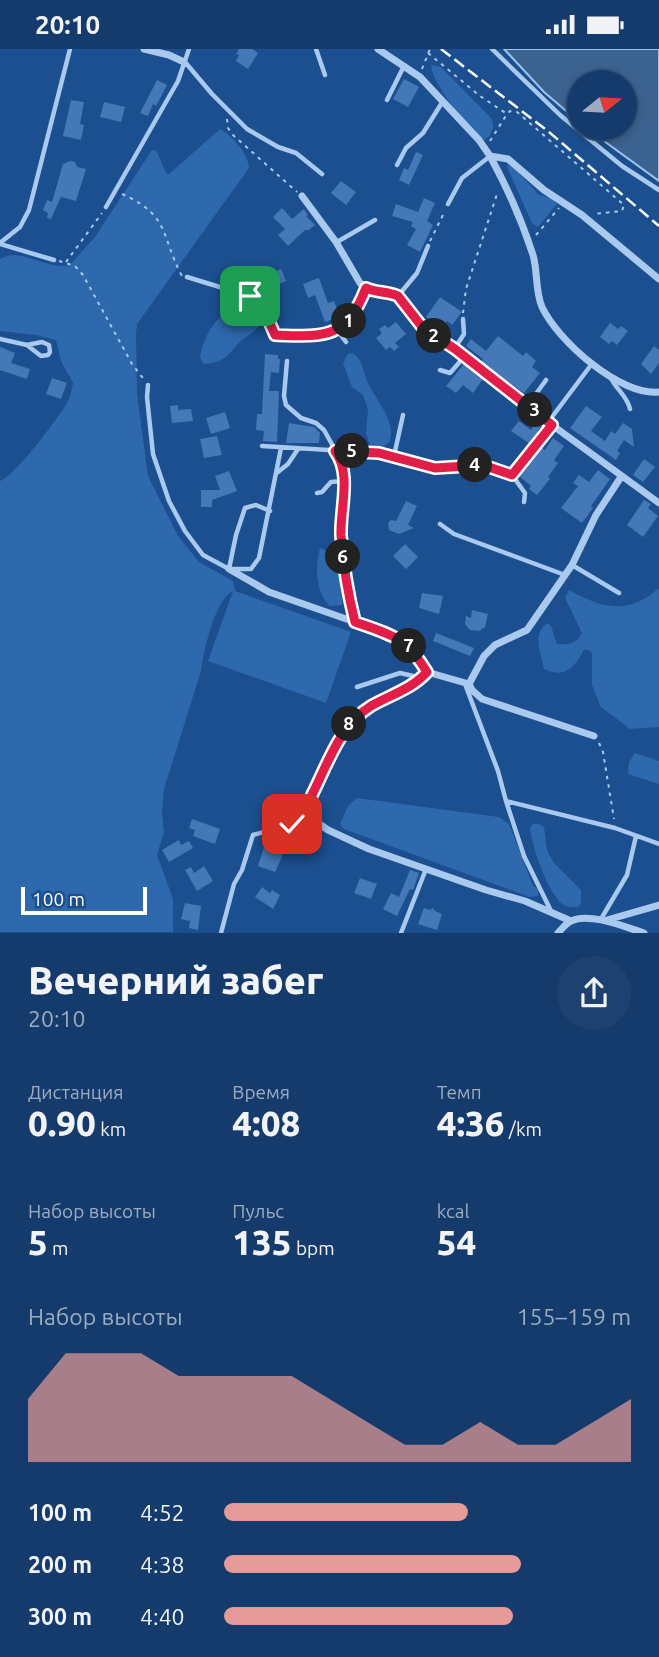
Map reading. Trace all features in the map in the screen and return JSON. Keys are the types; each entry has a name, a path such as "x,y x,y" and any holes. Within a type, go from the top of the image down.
{"street":[{"path":"144,49 184,61"},
{"path":"378,49 420,77 488,152 529,244 538,277 541,305 559,331 591,365 640,391 659,392"},
{"path":"488,152 508,159 544,190 582,215 659,279"},
{"path":"302,196 336,243 360,283 373,292 398,296 423,328 455,349 621,477 659,503"},
{"path":"467,684 484,656 495,645 527,630 572,565 596,515 621,477"},
{"path":"229,569 269,592 395,636 414,652 424,675"},
{"path":"594,736 482,699 467,684 452,678 424,675 370,707 349,725 312,795 310,812 315,821 328,830 369,849 551,911 571,921 603,920 659,905"},
{"path":"603,920 643,933"},
{"path":"558,933 571,921"}],"lane":[{"path":"0,243 18,230 29,210 70,49"},
{"path":"106,207 177,81 189,49"},
{"path":"316,49 326,75"},
{"path":"492,49 570,123 622,166 659,190"},
{"path":"184,61 247,129 278,147 296,153 322,174"},
{"path":"387,100 405,65"},
{"path":"397,165 406,148 423,134 443,100"},
{"path":"449,204 461,178 488,152"},
{"path":"336,243 375,221"},
{"path":"0,243 54,260"},
{"path":"398,296 417,272 428,246"},
{"path":"187,277 250,296 267,313 275,335 311,336 337,330 353,316 366,288"},
{"path":"455,349 464,334 463,319"},
{"path":"337,330 346,342"},
{"path":"0,339 27,345 41,356 50,352 47,343 27,345"},
{"path":"440,370 450,373 464,357"},
{"path":"287,361 284,396 286,405 301,418 321,427 344,466 341,533 355,622"},
{"path":"512,475 591,365"},
{"path":"610,375 626,397 630,409"},
{"path":"528,405 547,380"},
{"path":"148,385 153,454 169,501 191,541 203,555 229,569 251,569 259,558 281,448"},
{"path":"394,456 403,415"},
{"path":"262,446 394,456 435,468 483,465 512,475 525,493 524,502"},
{"path":"277,472 288,464 298,449"},
{"path":"317,493 322,492 331,482 343,481"},
{"path":"229,569 245,508 256,505 270,511"},
{"path":"440,524 454,534 565,575"},
{"path":"572,565 619,593"},
{"path":"357,687 400,673 424,675"},
{"path":"467,684 524,856 551,911"},
{"path":"506,801 615,828 659,843"},
{"path":"221,933 234,884 242,870 253,835 292,824 310,812"},
{"path":"603,920 627,875 636,836"},
{"path":"401,933 426,869"}],"path":[{"path":"420,77 430,49"},
{"path":"428,53 480,96 507,114"},
{"path":"488,152 507,114 510,111 516,112 624,205 622,211 582,215"},
{"path":"229,112 229,131 302,196"},
{"path":"463,319 466,289 488,228 495,197 504,185"},
{"path":"114,191 139,202 153,212 168,238 180,274 187,277"},
{"path":"529,244 564,202"},
{"path":"428,246 449,204"},
{"path":"65,263 106,207"},
{"path":"54,260 75,266 83,275 132,364 148,385"},
{"path":"594,736 603,752 615,828"}],"shaded area":[{"path":"504,49 659,49 659,181 603,140 637,140 637,70 567,70 567,112 544,92"},
{"path":"431,65 441,67 492,119 490,136 484,140 460,117 437,83"},
{"path":"220,129 239,145 249,168 137,324 137,394 148,476 178,536 199,562 233,581 235,591 351,632 326,703 208,661 233,591 221,604 211,627 201,671 164,789 164,832 157,855 173,899 173,932 0,932 0,481 16,469 48,430 65,407 73,383 61,361 56,340 0,331 0,259 17,255 52,265 70,265 95,237 152,150 156,150 166,173 169,174"},
{"path":"508,165 513,166 538,194 557,204 538,227 532,223"},
{"path":"234,305 257,311 261,321 259,325 222,360 204,364 200,358 207,335 216,321"},
{"path":"352,353 361,362 368,383 388,418 390,441 383,447 370,445 366,433 368,409 363,395 352,387 343,363 348,354"},
{"path":"320,548 332,557 336,564 342,590 342,605 330,606 321,594 317,570"},
{"path":"659,588 659,727 630,729 601,707 592,685 592,653 589,650 584,650 568,670 551,672 544,669 538,638 548,623 557,644 572,643 580,637 582,633 565,598 569,590 604,605 625,606 636,603"},
{"path":"635,753 659,761 659,784 628,774 629,762"},
{"path":"357,798 499,817 509,824 533,886 538,889 538,896 530,897 344,829 340,824 348,806"},
{"path":"533,824 544,827 547,850 554,863 581,890 581,904 578,907 564,905 551,889 534,847 530,828"}],"building":[{"path":"239,49 252,49 258,53 248,69 236,61"},
{"path":"404,79 419,87 408,107 393,99"},
{"path":"157,80 167,85 148,116 140,113"},
{"path":"71,100 84,102 80,124 84,125 81,140 63,136"},
{"path":"104,102 125,107 121,122 100,117"},
{"path":"416,152 423,155 409,185 399,180 404,168 408,170"},
{"path":"75,162 77,167 86,169 76,201 61,197 51,219 47,218 48,213 43,210 47,200 52,202 63,164"},
{"path":"341,181 356,192 346,205 331,193"},
{"path":"424,198 435,203 427,221 433,225 420,252 407,245 416,229 411,226 413,222 392,216 396,204 418,212"},
{"path":"282,208 292,219 304,209 308,215 306,216 315,225 305,230 288,246 278,235 285,229 273,217"},
{"path":"281,269 286,281 269,289 264,276"},
{"path":"319,278 328,303 334,301 340,317 325,322 315,295 308,298 303,284"},
{"path":"440,297 462,312 452,325 447,321 442,328 426,317"},
{"path":"396,322 406,334 395,343 399,347 394,351 390,347 386,350 376,338 382,333 379,329 385,325 388,328"},
{"path":"610,323 618,329 621,326 628,331 617,345 612,341 609,344 600,337"},
{"path":"498,336 523,356 526,352 536,361 532,367 540,373 524,393 481,362 483,359 466,346 471,339 486,351"},
{"path":"654,346 659,350 659,363 651,374 641,364"},
{"path":"0,347 15,353 11,363 30,369 27,379 0,370"},
{"path":"265,354 278,355 280,359 279,373 271,372 269,391 279,391 277,442 263,441 264,431 256,430 257,414 262,414"},
{"path":"464,364 483,379 473,393 463,385 456,393 446,386"},
{"path":"52,378 67,383 61,399 46,394"},
{"path":"178,405 178,410 191,409 193,421 172,423 170,406"},
{"path":"586,406 602,417 591,431 605,441 611,431 615,434 623,423 632,429 634,447 624,440 617,451 620,453 616,460 570,428"},
{"path":"225,412 230,428 211,434 206,418"},
{"path":"519,421 531,430 537,421 542,425 529,443 511,431"},
{"path":"289,423 314,427 320,433 319,443 286,443"},
{"path":"217,436 222,455 204,458 200,439"},
{"path":"553,438 564,446 554,460 558,463 548,477 550,479 537,495 519,476 541,447 545,450"},
{"path":"644,459 655,467 643,482 633,475"},
{"path":"598,470 610,479 582,523 561,508 578,486 573,483 579,475 589,482"},
{"path":"229,471 237,491 212,500 212,507 201,507 201,490 220,490 215,476"},
{"path":"644,500 651,504 648,508 658,516 643,537 627,525"},
{"path":"406,501 417,506 408,525 414,528 399,534 389,530 388,523 391,520 396,521"},
{"path":"405,544 418,557 406,569 393,556"},
{"path":"422,593 443,596 439,614 419,608"},
{"path":"472,610 488,614 485,627 479,631 470,630 465,624 466,616 471,618"},
{"path":"436,633 474,648 470,656 433,641"},
{"path":"192,819 220,829 215,844 193,836 195,830 189,828"},
{"path":"179,840 181,845 189,841 193,848 169,862 162,850"},
{"path":"266,841 283,846 282,857 275,872 258,866"},
{"path":"204,866 213,881 197,891 185,870 191,867 194,873"},
{"path":"410,870 419,873 413,890 410,889 397,916 383,909 391,893 399,897"},
{"path":"360,878 377,884 371,899 354,893"},
{"path":"262,887 270,893 272,890 280,895 273,909 255,897"},
{"path":"185,903 201,906 198,930 189,928 190,921 181,919"},
{"path":"424,908 433,908 442,914 437,930 418,924"}],"railway":[{"path":"441,49 549,132 659,226"}],"route":[{"path":"250,296 262,305 275,335 311,336 337,330 347,323 357,310 366,288 373,292 394,294 423,328 455,349 552,425 512,475 483,465 435,468 379,453 335,451 344,466 341,533 355,622 395,636 409,646 427,672 416,683 370,707 349,725 312,795 310,812 302,820 292,824"}]}
